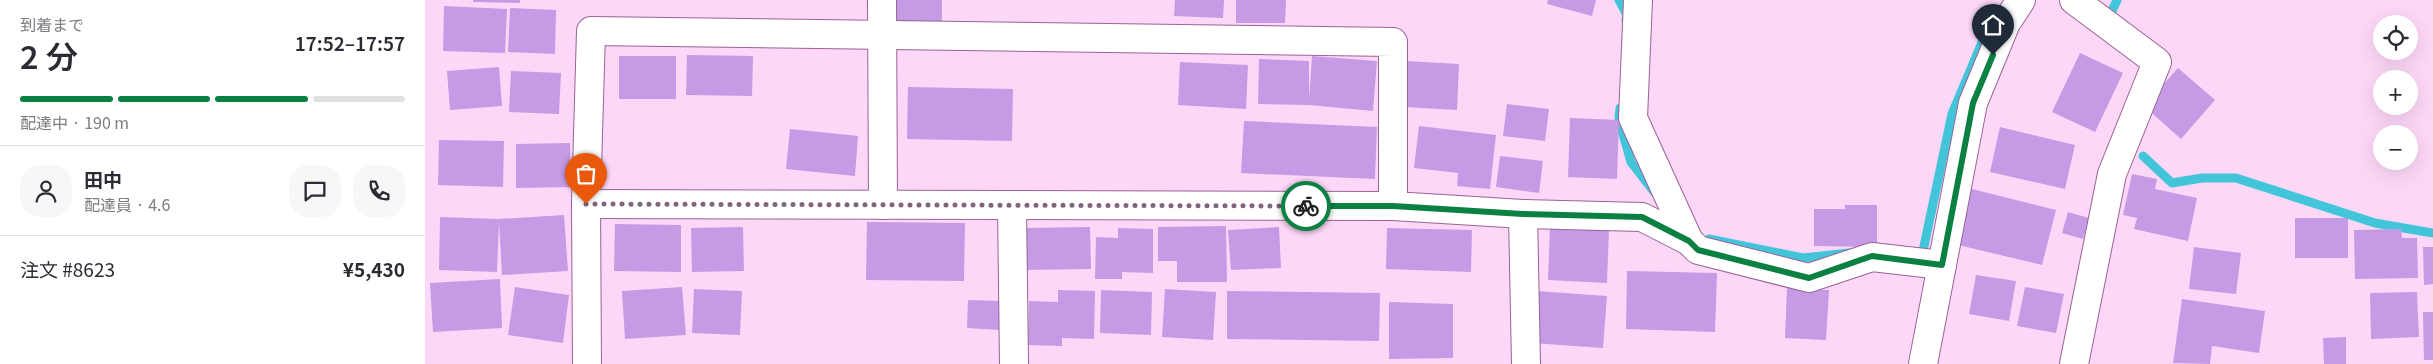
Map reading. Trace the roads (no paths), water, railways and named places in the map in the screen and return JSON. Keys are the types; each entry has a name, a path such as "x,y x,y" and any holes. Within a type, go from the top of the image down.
{"street":[{"path":"882,0 883,205"},
{"path":"1638,0 1633,118 1689,241"},
{"path":"1923,364 1973,103 2006,23 2021,0"},
{"path":"2074,0 2157,62 2112,174 2074,364"},
{"path":"587,364 586,204 591,30 1393,42 1393,206"},
{"path":"586,204 1393,206 1523,214 1642,217 1689,241 1698,250 1809,278 1872,256 1942,265"},
{"path":"1012,205 1014,364"},
{"path":"1523,214 1526,364"}],"waterway":[{"path":"1619,0 1627,15 1626,20"},
{"path":"2111,13 2117,0"},
{"path":"1916,256 1923,251 1952,114 1986,33"},
{"path":"1620,108 1619,120 1631,162 1655,193"},
{"path":"2143,156 2172,183 2202,178 2236,178 2375,223 2433,233"},
{"path":"1709,239 1803,258 1849,253"}]}
